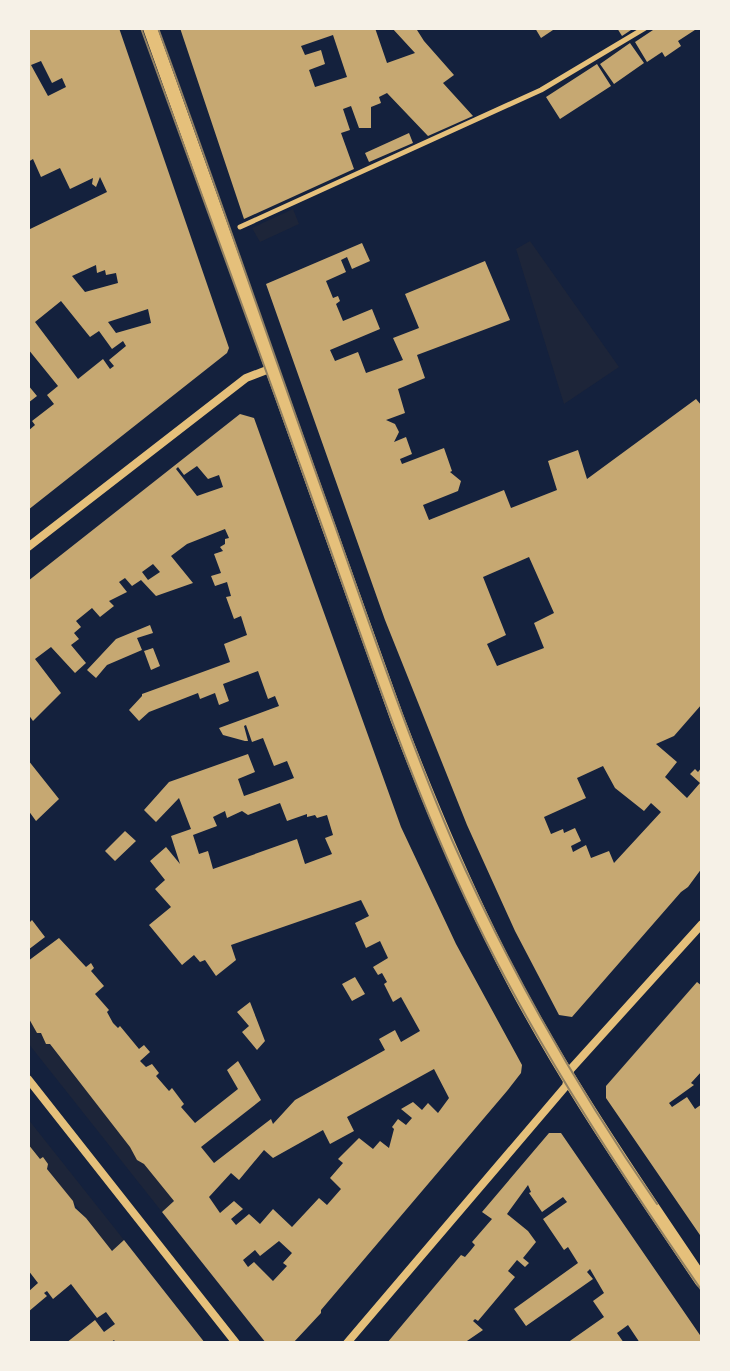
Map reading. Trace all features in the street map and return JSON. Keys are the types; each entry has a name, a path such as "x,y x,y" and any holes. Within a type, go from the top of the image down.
{"street":[{"path":"150,28 428,796 490,936 568,1078 702,1281"},
{"path":"28,547 246,378 272,368"},
{"path":"347,1343 566,1086 570,1070 702,924"},
{"path":"28,1079 236,1343"}],"path":[{"path":"224,234 541,90 645,28"}],"shaded area":[{"path":"293,209 299,224 260,242 252,228"},
{"path":"530,241 619,367 564,404 516,249"},
{"path":"28,1017 174,1201 162,1212 28,1043"},
{"path":"28,1119 124,1240 112,1251 28,1144"}],"building":[{"path":"28,28 119,28 229,348 227,353 28,510 28,431 35,425 32,421 54,404 47,395 58,386 28,349 28,230 107,192 100,177 96,187 92,184 93,178 70,189 60,168 41,177 33,159 28,162","holes":["41,61 52,83 62,78 66,87 48,96 31,65","96,265 97,273 105,270 106,275 116,273 118,283 85,292 72,276","61,301 90,337 99,331 112,349 123,341 126,346 109,360 114,366 110,369 103,359 78,379 35,322","148,309 151,323 116,333 108,322"]},
{"path":"180,28 375,28 387,63 415,53 392,28 419,28 417,30 424,41 454,75 443,83 473,116 428,136 387,93 379,97 381,103 371,107 371,128 359,128 351,106 343,109 350,130 341,133 354,169 244,219","holes":["333,35 347,77 315,87 309,70 325,64 321,50 305,55 301,46"]},
{"path":"535,28 556,28 541,38"},
{"path":"617,28 634,28 622,36"},
{"path":"656,28 698,28 678,41 681,46 665,57 662,52 647,62 635,42"},
{"path":"630,43 644,63 614,84 600,64"},
{"path":"597,64 611,86 560,119 546,97"},
{"path":"409,133 413,143 369,162 365,153"},
{"path":"362,243 370,261 352,269 347,257 341,260 346,272 326,281 333,298 338,296 340,301 336,304 343,321 372,309 380,329 330,350 335,361 358,352 366,373 403,360 393,338 419,328 405,294 485,261 510,320 417,355 425,378 398,389 405,413 386,420 395,424 399,432 394,442 406,437 412,454 400,459 402,464 444,448 450,472 461,481 458,491 423,505 429,520 504,490 511,508 557,490 548,461 578,450 587,479 696,399 702,406 702,704 674,736 656,744 677,762 665,777 687,798 700,783 690,774 702,767 702,868 572,1017 559,1015 515,931 467,825 385,620 266,284","holes":["529,557 554,613 534,623 544,648 497,666 487,644 506,635 483,577","603,766 615,788 644,811 651,803 661,812 614,863 609,851 591,858 586,845 573,852 571,846 581,841 575,828 551,834 544,817 586,798 577,778"]},
{"path":"28,385 37,396 28,403"},
{"path":"240,414 254,418 401,827 456,944 522,1065 521,1073 507,1091 293,1343 266,1343 162,1212 174,1201 144,1164 137,1160 50,1044 46,1044 41,1033 37,1033 28,1017 28,961 59,938 86,967 91,963 94,968 91,971 104,986 95,994 109,1010 107,1012 113,1023 118,1028 120,1026 139,1049 144,1045 150,1052 140,1061 146,1067 152,1064 159,1073 156,1076 169,1091 172,1088 184,1104 181,1107 195,1123 238,1089 227,1070 238,1061 261,1100 201,1147 214,1163 271,1119 273,1124 295,1100 385,1050 379,1039 395,1030 401,1042 420,1031 401,997 393,1002 382,973 378,975 373,967 388,958 380,941 366,948 355,923 369,916 361,900 231,945 236,960 216,976 205,960 200,962 194,955 182,965 149,925 171,907 155,889 165,880 150,861 166,847 180,864 171,836 191,829 179,798 156,822 144,810 169,782 248,754 255,772 238,779 244,796 294,778 287,761 274,766 263,738 252,742 246,725 248,741 223,735 219,728 279,706 275,696 268,699 258,671 223,684 229,701 219,705 215,693 200,699 198,693 149,712 139,721 129,710 142,694 230,662 224,644 247,635 241,616 234,619 226,597 231,596 227,582 215,586 211,576 221,573 214,554 223,551 220,547 229,538 225,529 187,544 171,556 193,583 156,596 141,580 132,586 125,578 119,582 127,592 109,601 114,606 100,617 92,608 76,621 81,627 74,633 79,639 71,645 86,663 75,673 51,647 35,659 61,693 33,721 28,714 28,581","holes":["197,466 208,479 219,475 223,487 197,496 176,469 178,467 184,475","153,564 160,572 148,580 142,572","280,803 287,821 307,814 307,817 315,815 317,818 327,815 333,835 325,838 332,854 305,864 297,839 213,869 208,851 199,854 193,835 217,826 213,817 225,811 227,818 242,811 248,815","434,1069 449,1098 438,1113 428,1103 422,1110 413,1102 401,1109 412,1118 406,1125 398,1119 392,1127 389,1148 380,1141 373,1149 359,1138 338,1159 343,1163 330,1178 341,1189 327,1205 319,1198 292,1227 273,1209 260,1224 249,1214 236,1225 231,1219 243,1209 234,1201 220,1213 209,1197 231,1173 239,1180 264,1150 273,1158 323,1130 330,1144 354,1131 347,1117","279,1241 292,1253 283,1263 287,1266 273,1281 254,1262 248,1267 243,1260 255,1250 260,1256"]},
{"path":"150,625 153,633 137,638 142,650 107,665 96,678 87,670 116,639"},
{"path":"153,648 160,666 151,670 144,651"},
{"path":"28,760 59,799 36,821 28,810"},
{"path":"125,831 136,841 115,861 105,851"},
{"path":"32,920 45,937 28,950 28,924"},
{"path":"355,977 365,994 352,1001 342,984"},
{"path":"697,982 702,986 702,1071 691,1083 694,1085 669,1103 672,1107 687,1097 695,1109 702,1104 702,1238 606,1098 606,1086"},
{"path":"250,1002 265,1041 257,1050 242,1032 249,1026 237,1012"},
{"path":"549,1133 561,1133 702,1338 702,1343 640,1343 628,1325 617,1333 624,1343 567,1343 604,1317 593,1301 604,1293 590,1269 587,1272 593,1279 526,1326 514,1309 578,1263 568,1247 564,1250 543,1219 567,1202 563,1197 542,1212 529,1193 528,1185 507,1214 536,1242 523,1258 529,1263 525,1267 517,1260 508,1271 515,1277 478,1321 473,1321 483,1330 464,1343 387,1343 461,1255 465,1257 475,1245 472,1242 492,1219 482,1212"},
{"path":"28,1144 40,1159 43,1157 48,1164 47,1169 73,1201 75,1208 112,1251 124,1240 205,1343 116,1343 114,1340 110,1343 66,1343 95,1320 104,1332 115,1324 106,1312 97,1318 71,1284 53,1299 47,1291 44,1293 47,1296 28,1312 28,1292 38,1283 28,1270"}],"tram line":[{"path":"141,28 398,736 439,840 486,941 535,1032 616,1163 702,1291"},
{"path":"158,28 391,684 452,840 546,1027 657,1204"}]}
